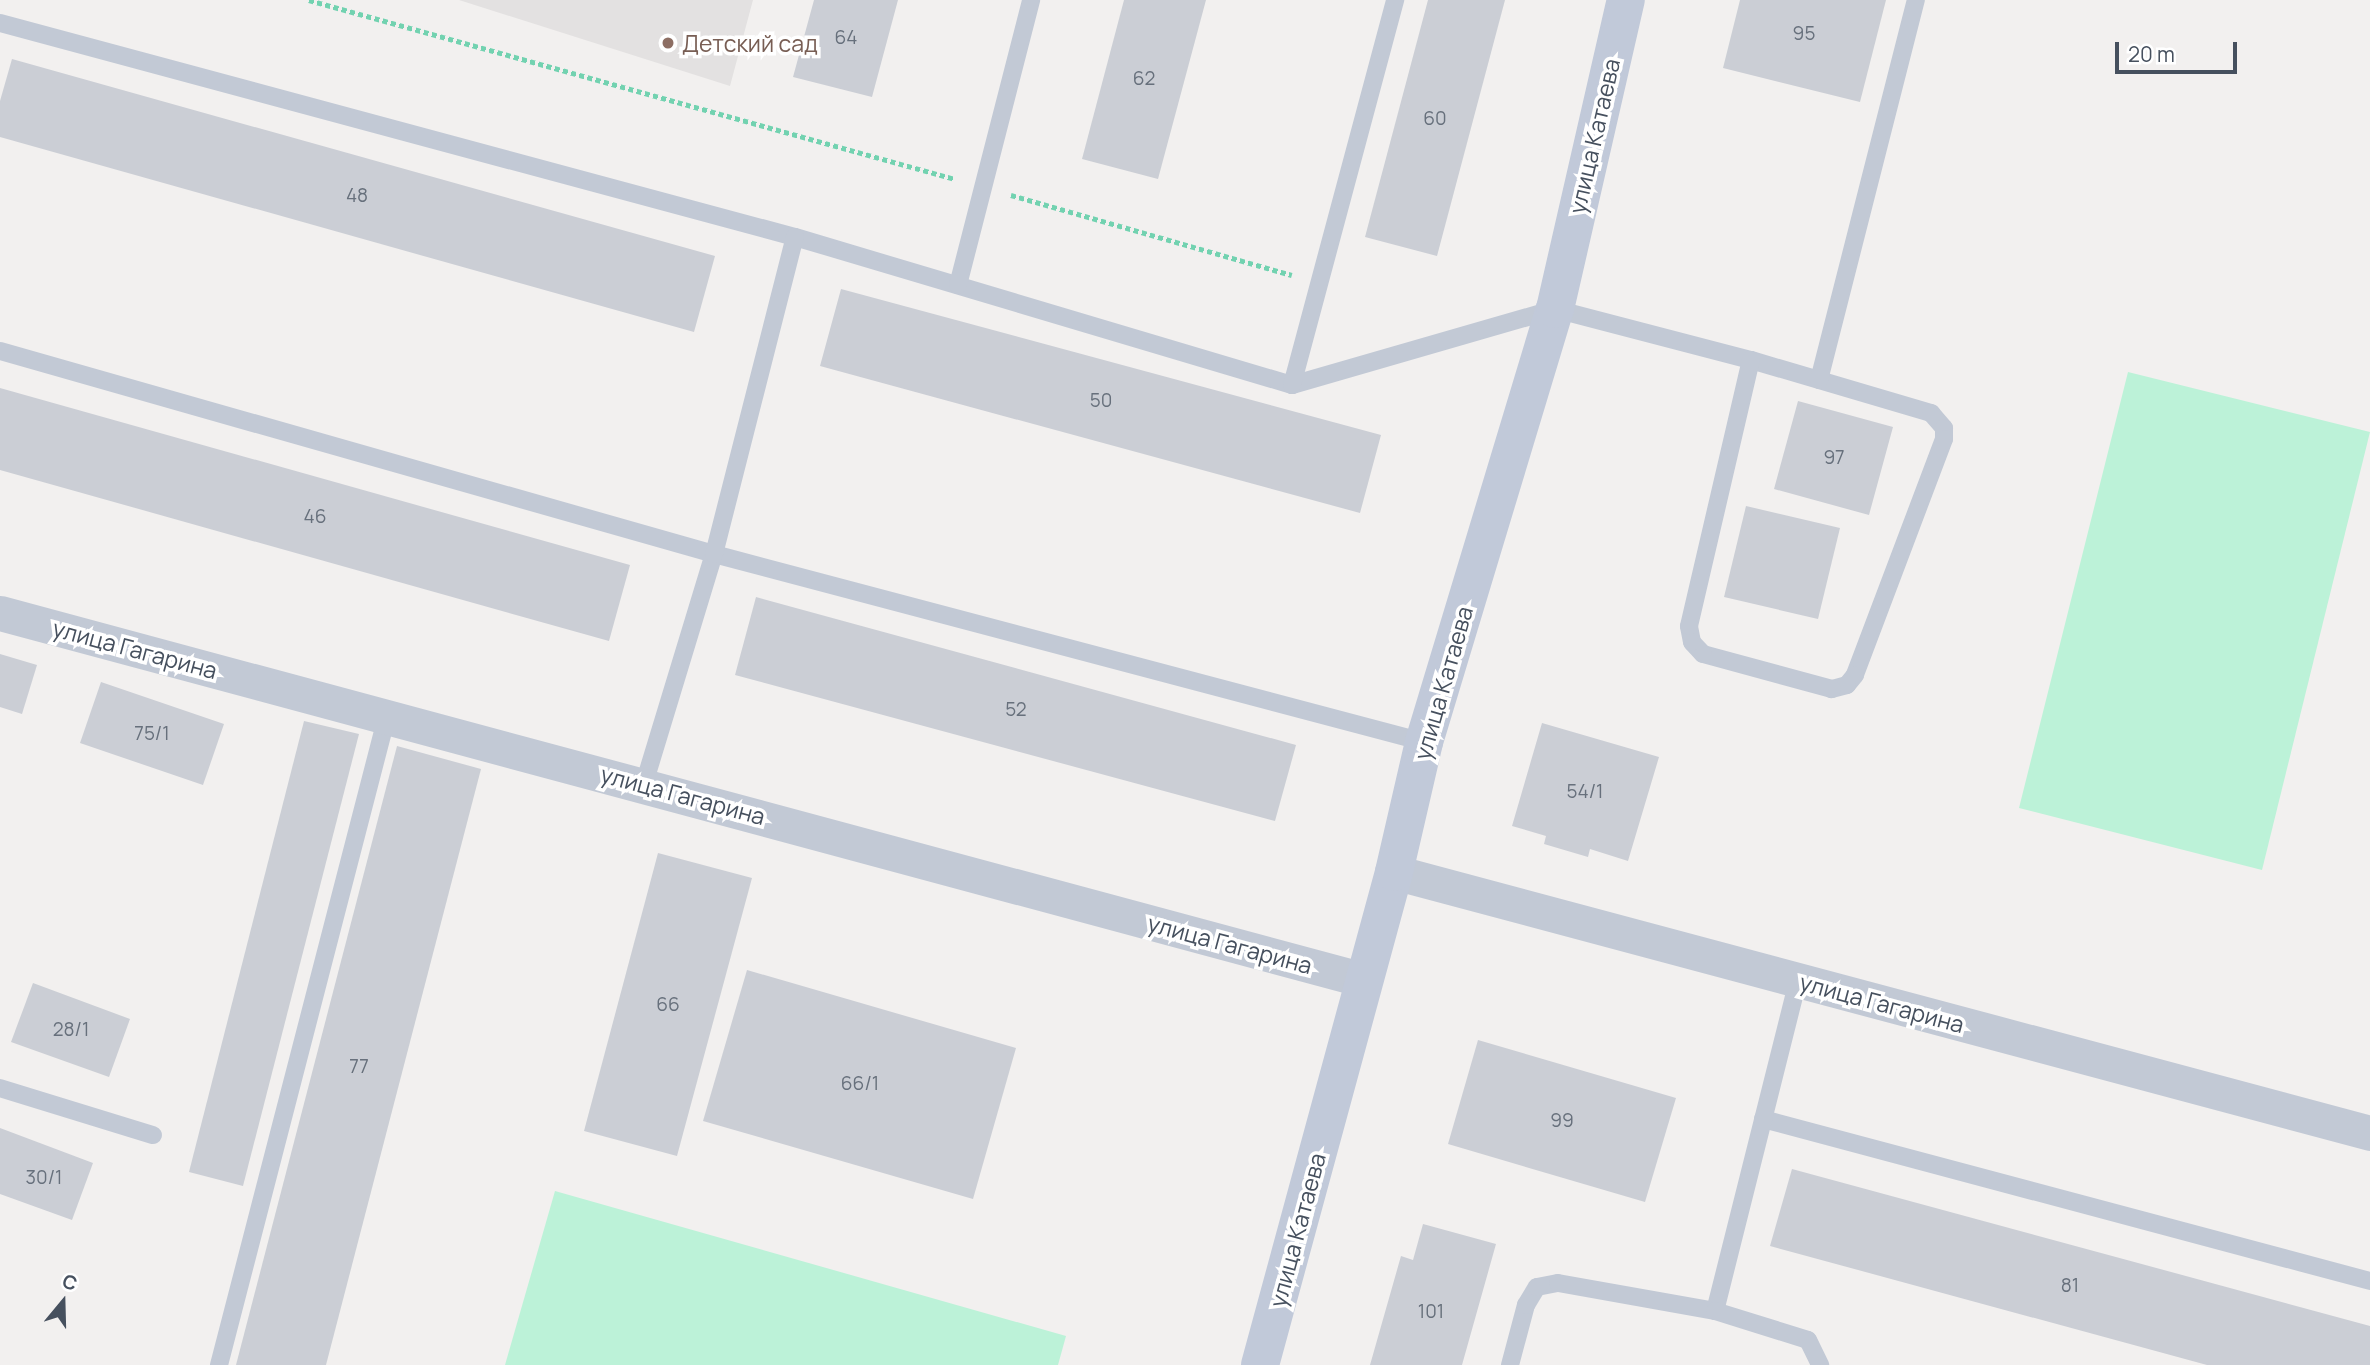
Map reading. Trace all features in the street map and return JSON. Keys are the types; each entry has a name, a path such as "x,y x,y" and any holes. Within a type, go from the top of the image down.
{"street":[{"name":"улица Катаева","path":"1260,1365 1394,872 1424,742 1555,309 1626,0"},
{"name":"улица Гагарина","path":"0,613 644,784 1364,980"},
{"name":"улица Гагарина","path":"1394,872 2370,1133"}],"lane":[{"path":"958,285 1031,0"},
{"path":"1292,385 1322,284 1395,0"},
{"path":"1819,380 1916,0"},
{"path":"0,23 795,237 1292,385 1555,309 1751,360 1931,413 1944,428 1944,439 1855,675 1847,685 1832,690 1703,654 1692,642 1689,626 1751,360"},
{"path":"644,784 714,554 795,237"},
{"path":"0,351 714,554 1424,742"},
{"path":"219,1365 387,716"},
{"path":"1715,1311 1798,981"},
{"path":"0,1088 153,1135"},
{"path":"1763,1119 2370,1280"},
{"path":"1510,1365 1525,1305 1537,1287 1558,1283 1715,1311 1808,1340 1820,1365"}],"path":[{"path":"309,0 985,187 1322,284"}],"shaded area":[{"name":"Детский сад","path":"459,0 753,0 730,86"}],"green space":[{"path":"2128,372 2370,432 2262,870 2019,808"},
{"path":"555,1191 1066,1336 1058,1365 505,1365"}],"building":[{"path":"814,0 898,0 872,97 793,77"},
{"path":"1124,0 1206,0 1158,179 1082,159"},
{"path":"1428,0 1505,0 1437,256 1365,237"},
{"path":"1740,0 1886,0 1860,102 1723,68"},
{"path":"12,59 715,256 694,332 0,137 0,101"},
{"path":"841,289 1381,435 1360,513 820,366"},
{"path":"0,388 630,565 609,641 0,470"},
{"path":"1798,401 1893,427 1869,515 1774,489"},
{"path":"1746,506 1840,528 1818,619 1724,597"},
{"path":"756,597 1296,745 1275,821 735,675"},
{"path":"0,654 37,665 22,714 0,707"},
{"path":"101,682 224,724 203,785 80,743"},
{"path":"304,721 359,734 243,1186 189,1172"},
{"path":"1542,723 1659,757 1628,861 1590,849 1588,857 1544,844 1546,836 1512,826"},
{"path":"397,746 481,769 326,1365 236,1365"},
{"path":"658,853 752,878 677,1156 584,1131"},
{"path":"747,970 1016,1048 973,1199 703,1121"},
{"path":"33,983 130,1019 109,1077 11,1042"},
{"path":"1478,1040 1676,1098 1645,1202 1448,1144"},
{"path":"0,1128 93,1163 72,1220 0,1194"},
{"path":"1792,1169 2370,1326 2370,1365 2207,1365 1770,1246"},
{"path":"1423,1224 1496,1244 1462,1365 1370,1365 1401,1256 1413,1260"}],"place":[{"name":"Детский сад","path":"668,43"}]}
